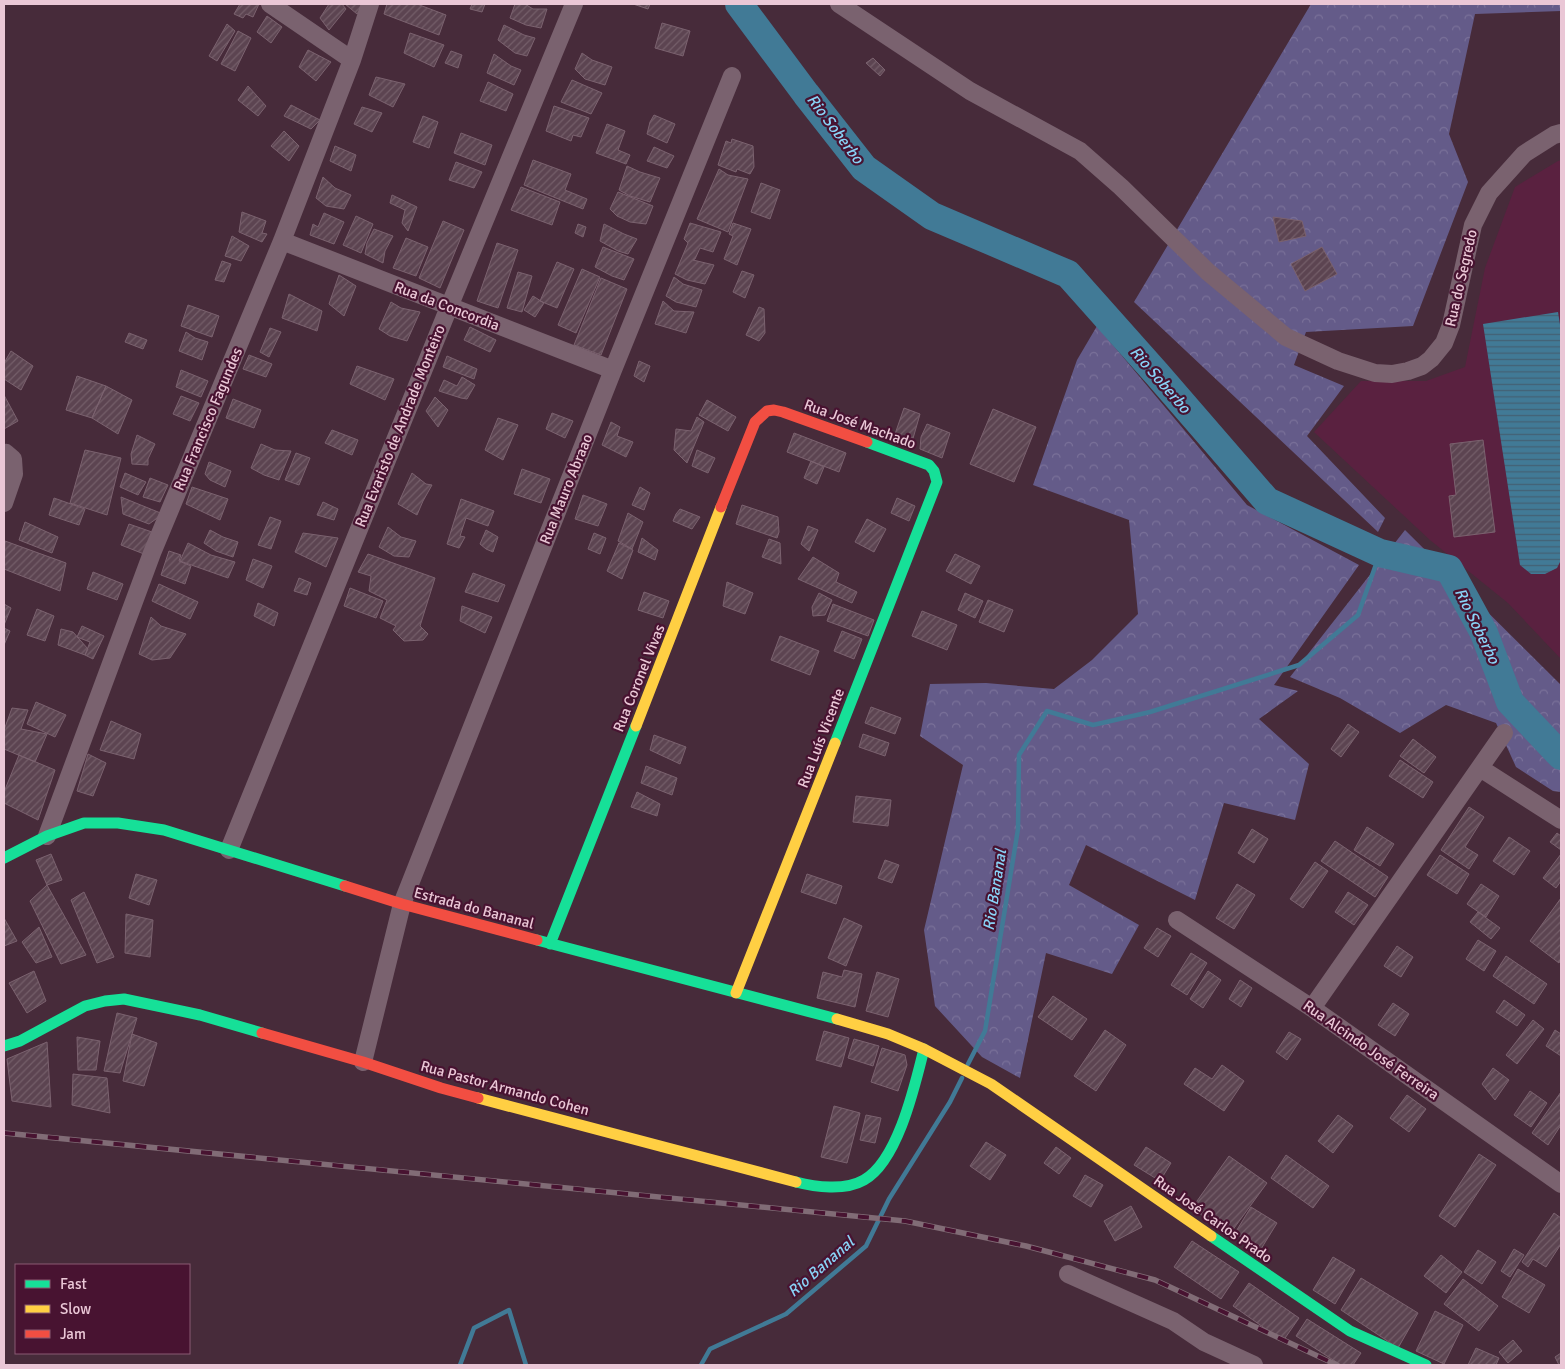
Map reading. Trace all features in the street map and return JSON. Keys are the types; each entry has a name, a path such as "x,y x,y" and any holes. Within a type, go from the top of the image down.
{"street":[{"path":"270,4 352,60"},
{"name":"Rua Francisco Fagundes","path":"46,836 152,553 282,241 352,60 370,4"},
{"name":"Rua Evaristo de Andrade Monteiro","path":"229,850 448,306 574,4"},
{"name":"Rua do Segredo","path":"839,4 970,91 1080,151 1121,187 1208,272 1286,337 1338,361 1375,373 1392,374 1422,366 1431,359 1444,343 1451,325 1473,225 1489,193 1524,154 1554,135 1561,133"},
{"name":"Rua Mauro Abraao","path":"363,1062 402,904 613,370 732,76"},
{"name":"Rua da Concordia","path":"282,241 613,370"},
{"name":"Rua José Machado","path":"756,422 763,412 772,409 833,429 928,465 934,471 936,482 933,493"},
{"name":"Rua Coronel Vivas","path":"550,944 756,422"},
{"path":"4,454 13,459 14,474 4,503"},
{"name":"Rua Luís Vicente","path":"736,993 933,493"},
{"path":"1312,1008 1504,733"},
{"path":"1480,768 1561,820"},
{"name":"Estrada do Bananal","path":"4,858 46,836 84,823 118,823 164,830 402,904 842,1020 888,1034 939,1056"},
{"name":"Rua Alcindo José Ferreira","path":"1177,920 1312,1008 1561,1184"},
{"name":"Rua Pastor Armando Cohen","path":"4,1046 20,1041 85,1006 124,999 143,1002 200,1015 363,1062 441,1088 801,1183 834,1186 849,1185 865,1180 880,1166 904,1118 924,1049"},
{"name":"Rua José Carlos Prado","path":"939,1056 991,1084 1350,1331 1426,1365"},
{"path":"1068,1274 1173,1321 1204,1342 1254,1365"}],"shaded area":[{"path":"1561,160 1561,659 1508,603 1430,540 1314,432 1361,381 1426,381 1465,367 1485,268 1515,187"}],"green space":[{"path":"1311,4 1561,4 1561,11 1475,14 1449,134 1468,182 1413,326 1306,332 1294,365 1344,386 1307,436 1385,518 1378,532 1134,302"},
{"path":"1097,326 1247,505 1359,565 1274,685 1298,691 1259,719 1309,764 1295,820 1224,803 1195,900 1086,845 1069,885 1139,925 1112,974 1046,953 1020,1078 982,1057 935,1006 924,930 963,765 920,736 930,684 986,683 1054,689 1092,660 1138,614 1129,520 1033,485 1077,360"},
{"path":"1405,530 1561,685 1561,792 1553,791 1516,767 1496,723 1446,705 1400,733 1340,698 1290,677"}],"water":[{"path":"1558,312 1561,331 1561,560 1557,568 1545,574 1531,574 1520,565 1483,324"}],"building":[{"path":"240,4 259,4 253,17 246,14 243,18 234,14"},
{"path":"329,4 342,4 346,9 329,30 320,18"},
{"path":"345,4 364,4 357,14"},
{"path":"387,4 417,4 446,15 439,35 384,14"},
{"path":"472,4 485,4 482,12 470,9"},
{"path":"515,4 525,4 533,9 547,9 541,28 526,25 510,18"},
{"path":"633,4 650,4 648,9"},
{"path":"267,16 282,27 271,43 257,32"},
{"path":"662,23 690,31 683,56 655,48"},
{"path":"227,24 235,31 217,61 209,56"},
{"path":"504,25 535,38 527,56 515,53 498,40"},
{"path":"238,31 251,38 235,71 221,64"},
{"path":"410,33 444,45 434,67 404,53"},
{"path":"308,50 331,62 316,81 299,67"},
{"path":"451,51 462,55 458,68 445,63"},
{"path":"582,53 592,60 612,67 605,85 585,79 575,69"},
{"path":"494,54 511,66 521,70 514,85 487,73"},
{"path":"873,58 885,70 880,76 866,63"},
{"path":"376,77 405,84 393,107 369,95"},
{"path":"572,80 602,93 591,114 561,102"},
{"path":"488,82 513,94 506,111 480,101"},
{"path":"248,86 266,106 258,116 238,100"},
{"path":"291,105 320,120 311,129 284,116"},
{"path":"554,106 589,118 581,137 573,135 571,141 546,131"},
{"path":"362,107 382,113 372,132 354,124"},
{"path":"654,115 675,124 667,143 647,134"},
{"path":"423,116 438,122 429,148 413,142"},
{"path":"607,124 625,131 618,150 630,155 626,164 596,153"},
{"path":"284,131 299,146 289,161 271,146"},
{"path":"461,133 492,145 485,165 454,153"},
{"path":"732,139 753,146 754,167 750,174 737,169 736,172 718,165 726,141 731,143"},
{"path":"335,146 356,155 351,171 330,161"},
{"path":"654,147 674,156 667,168 647,161"},
{"path":"533,160 571,174 565,190 587,199 583,209 524,185"},
{"path":"456,162 482,172 474,188 449,180"},
{"path":"627,166 660,178 650,202 630,196 619,190"},
{"path":"719,169 728,175 748,179 728,232 697,219"},
{"path":"323,177 335,188 351,195 344,209 326,206 316,198"},
{"path":"761,183 780,190 770,219 751,212"},
{"path":"521,187 560,202 552,225 511,210"},
{"path":"618,192 653,206 646,224 630,222 617,216 610,209"},
{"path":"392,195 417,207 408,231 402,223 405,210 390,203"},
{"path":"242,212 266,221 262,233 267,234 262,242 239,232"},
{"path":"324,213 344,222 334,244 310,235 313,224 318,227"},
{"path":"356,216 373,224 361,253 343,245"},
{"path":"1273,217 1302,221 1306,236 1279,242"},
{"path":"443,221 464,230 440,288 419,278"},
{"path":"690,223 721,232 713,252 700,248 693,260 714,265 705,284 687,280 675,274 688,243 684,239"},
{"path":"733,223 751,229 737,265 724,259 733,236 729,234"},
{"path":"578,224 586,227 583,237 575,233"},
{"path":"604,224 637,239 628,254 600,241"},
{"path":"374,229 393,236 385,251 383,263 365,254 367,243"},
{"path":"232,236 249,246 241,261 225,256"},
{"path":"406,238 428,247 416,276 393,268"},
{"path":"497,243 518,250 498,308 477,301"},
{"path":"603,247 634,259 624,280 595,267"},
{"path":"1322,247 1337,274 1305,291 1291,264"},
{"path":"222,261 231,264 224,282 215,280"},
{"path":"557,262 574,269 557,308 540,301"},
{"path":"582,269 600,277 576,333 558,325"},
{"path":"742,271 754,275 745,298 733,292"},
{"path":"518,272 532,276 522,312 507,308"},
{"path":"339,275 356,286 344,316 329,304"},
{"path":"674,277 683,284 702,290 696,307 676,302 666,296"},
{"path":"601,278 627,289 601,355 574,345"},
{"path":"289,294 322,311 317,331 282,318"},
{"path":"533,296 544,303 535,317 524,310"},
{"path":"663,301 674,311 694,312 686,333 655,324"},
{"path":"391,302 401,308 420,312 407,341 390,336 379,329"},
{"path":"188,305 219,316 212,337 181,326"},
{"path":"759,307 764,309 765,333 759,341 746,335"},
{"path":"470,327 496,340 490,352 464,340"},
{"path":"270,328 281,332 269,357 260,352"},
{"path":"186,332 195,338 208,342 202,360 179,351"},
{"path":"129,333 147,340 143,349 125,342"},
{"path":"11,351 33,366 21,390 4,379 4,363"},
{"path":"249,355 272,364 266,377 243,369"},
{"path":"447,356 477,369 474,379 443,367"},
{"path":"639,361 650,366 644,382 634,376"},
{"path":"357,366 394,379 385,400 350,384"},
{"path":"181,370 208,381 201,397 176,387"},
{"path":"77,376 106,386 92,418 66,410"},
{"path":"462,377 475,385 467,399 439,391 444,380 457,386"},
{"path":"106,386 132,400 118,434 92,418"},
{"path":"4,395 18,421 4,429"},
{"path":"181,396 199,403 190,421 173,414"},
{"path":"435,397 448,410 438,427 426,411"},
{"path":"233,399 261,410 254,428 226,418"},
{"path":"707,400 736,417 728,431 699,415"},
{"path":"904,408 920,414 912,442 894,437"},
{"path":"993,409 1036,427 1014,482 970,464"},
{"path":"552,413 573,421 565,438 546,429"},
{"path":"697,417 704,422 687,463 674,450 676,429 691,431"},
{"path":"498,418 518,425 503,460 485,450"},
{"path":"611,422 620,427 617,436 633,442 626,457 602,445"},
{"path":"927,424 950,433 942,458 920,449 921,437"},
{"path":"332,430 358,440 352,455 325,443"},
{"path":"794,433 846,453 839,472 787,452"},
{"path":"137,435 155,444 148,459 148,465 132,464 131,454"},
{"path":"1483,440 1495,532 1454,537 1449,496 1456,495 1450,444"},
{"path":"261,444 275,450 291,451 279,480 251,468"},
{"path":"85,450 121,458 107,515 70,503"},
{"path":"697,450 715,458 708,473 692,466"},
{"path":"296,453 310,458 299,485 285,480"},
{"path":"811,461 824,467 817,484 804,478"},
{"path":"209,462 231,471 225,487 210,480 205,474"},
{"path":"522,469 550,479 541,503 514,494"},
{"path":"125,473 146,482 138,495 120,487"},
{"path":"412,473 426,484 432,485 417,515 398,504"},
{"path":"150,478 168,485 160,502 143,497"},
{"path":"192,487 228,499 220,520 186,504"},
{"path":"640,487 650,493 644,510 632,505"},
{"path":"583,495 607,504 598,526 575,519"},
{"path":"121,497 163,514 149,524 123,514"},
{"path":"54,498 85,509 79,525 49,515"},
{"path":"897,498 915,506 909,521 891,513"},
{"path":"461,499 494,511 488,526 466,518 460,536 465,537 459,548 447,544"},
{"path":"323,502 338,509 334,520 317,515"},
{"path":"742,505 778,517 779,532 777,538 736,524"},
{"path":"680,509 700,517 692,529 673,521"},
{"path":"628,513 643,522 632,549 618,541"},
{"path":"270,517 281,521 271,549 258,545"},
{"path":"867,519 886,529 874,552 855,542"},
{"path":"25,522 58,537 52,553 19,540"},
{"path":"129,524 152,532 144,554 121,545"},
{"path":"808,526 818,530 809,551 801,544"},
{"path":"388,527 401,537 416,541 409,557 394,556 379,547"},
{"path":"210,530 238,542 233,557 216,551 204,543"},
{"path":"486,530 498,537 493,552 480,544"},
{"path":"303,533 338,538 326,567 295,552"},
{"path":"594,533 606,538 600,554 588,549"},
{"path":"642,538 658,550 655,560 638,552"},
{"path":"769,539 780,543 781,564 762,557"},
{"path":"5,541 66,563 60,591 4,569"},
{"path":"188,543 211,555 235,562 228,578 180,561"},
{"path":"619,543 633,550 622,579 607,571"},
{"path":"169,551 181,555 179,561 191,566 185,584 161,575"},
{"path":"368,554 435,578 420,626 428,634 423,640 404,641 393,630 396,626 380,618 387,600 369,591 371,576 358,572"},
{"path":"955,554 980,566 971,584 946,571"},
{"path":"813,557 839,573 836,582 857,592 852,603 798,579"},
{"path":"253,559 272,566 263,588 246,580"},
{"path":"93,572 123,584 117,600 87,589"},
{"path":"473,573 505,585 498,602 465,592"},
{"path":"299,578 311,583 307,595 294,591"},
{"path":"727,582 753,593 745,614 723,606"},
{"path":"159,584 198,602 190,619 152,601"},
{"path":"350,588 383,601 376,618 344,606"},
{"path":"644,592 669,601 663,618 638,610"},
{"path":"819,593 832,600 825,615 813,616 812,607"},
{"path":"965,593 983,601 975,618 958,610"},
{"path":"988,600 1013,610 1004,632 979,622"},
{"path":"258,603 278,613 274,626 254,616"},
{"path":"4,604 11,608 4,625"},
{"path":"833,604 874,620 868,636 827,621"},
{"path":"462,606 492,617 485,633 460,621"},
{"path":"37,609 54,616 45,641 27,635"},
{"path":"922,611 957,625 947,650 912,636"},
{"path":"151,617 161,626 186,634 170,658 152,660 139,654"},
{"path":"82,626 104,636 93,659 85,655 90,642 77,637"},
{"path":"4,628 10,631 4,645"},
{"path":"61,629 73,632 88,649 85,655 58,645"},
{"path":"842,631 862,639 854,659 834,651"},
{"path":"780,636 819,651 810,675 771,660"},
{"path":"36,702 66,715 55,737 27,724"},
{"path":"871,707 901,718 895,734 865,723"},
{"path":"12,708 28,710 21,729 47,734 35,762 4,749 4,730"},
{"path":"111,721 141,734 134,759 100,750"},
{"path":"1348,724 1359,732 1341,757 1331,749"},
{"path":"863,734 889,743 885,756 859,747"},
{"path":"654,735 686,747 680,764 650,750"},
{"path":"1413,739 1436,757 1424,773 1400,756"},
{"path":"88,754 106,763 93,796 77,791"},
{"path":"19,755 55,770 38,820 4,803 4,792"},
{"path":"1400,760 1433,782 1423,798 1389,776"},
{"path":"646,766 677,778 672,795 641,783"},
{"path":"637,792 660,804 657,816 631,807"},
{"path":"856,796 891,800 888,826 853,822"},
{"path":"1469,807 1484,817 1465,847 1478,855 1469,869 1441,850"},
{"path":"1367,827 1394,844 1380,866 1354,850"},
{"path":"1252,829 1268,839 1254,863 1238,853"},
{"path":"1557,833 1561,836 1561,850 1550,842"},
{"path":"1509,837 1530,851 1514,875 1493,861"},
{"path":"1335,841 1388,877 1375,897 1321,861"},
{"path":"51,854 62,880 47,885 36,860"},
{"path":"1561,854 1561,881 1556,888 1543,878"},
{"path":"1440,855 1469,874 1457,894 1427,875"},
{"path":"885,860 899,865 892,883 878,878"},
{"path":"1315,862 1328,871 1303,908 1290,899"},
{"path":"136,874 157,880 149,905 129,898"},
{"path":"807,874 842,886 836,904 801,892"},
{"path":"1237,884 1255,895 1234,929 1216,918"},
{"path":"1481,884 1499,896 1486,917 1467,904"},
{"path":"47,885 86,955 61,964 30,901"},
{"path":"84,892 114,957 97,963 71,900"},
{"path":"1348,892 1368,905 1354,925 1335,912"},
{"path":"1561,898 1561,959 1559,963 1530,941"},
{"path":"1478,912 1500,928 1491,939 1470,922"},
{"path":"126,914 153,920 150,957 125,953"},
{"path":"4,918 17,941 4,946"},
{"path":"844,918 862,926 846,966 828,958"},
{"path":"39,927 52,957 36,963 22,942"},
{"path":"1157,928 1171,936 1158,957 1144,948"},
{"path":"1478,940 1496,951 1484,971 1466,959"},
{"path":"1397,946 1413,957 1401,977 1384,966"},
{"path":"1191,953 1207,963 1187,995 1171,985"},
{"path":"1506,956 1547,984 1534,1004 1493,976"},
{"path":"844,970 862,974 855,1007 817,998 823,972 842,977"},
{"path":"34,971 46,1001 27,1013 9,983"},
{"path":"1208,971 1221,980 1203,1008 1190,999"},
{"path":"877,972 899,979 888,1017 866,1011"},
{"path":"1240,980 1252,988 1241,1007 1229,999"},
{"path":"1053,996 1087,1019 1072,1040 1038,1017"},
{"path":"1504,1000 1525,1015 1517,1026 1496,1012"},
{"path":"1393,1003 1409,1014 1395,1036 1378,1025"},
{"path":"117,1013 137,1018 120,1073 104,1071"},
{"path":"1533,1020 1544,1029 1517,1064 1506,1055"},
{"path":"1105,1030 1126,1045 1096,1091 1074,1076"},
{"path":"1555,1030 1561,1034 1561,1056 1546,1046"},
{"path":"824,1031 849,1038 841,1067 816,1060"},
{"path":"1289,1032 1301,1039 1287,1060 1276,1052"},
{"path":"132,1034 157,1043 144,1086 123,1081"},
{"path":"77,1037 100,1041 96,1070 78,1070"},
{"path":"854,1039 879,1046 873,1066 848,1058"},
{"path":"47,1042 51,1107 12,1101 7,1059"},
{"path":"882,1048 905,1055 907,1065 898,1091 871,1082"},
{"path":"1222,1065 1244,1081 1224,1111 1184,1084 1195,1068 1212,1079"},
{"path":"1493,1068 1509,1080 1495,1100 1482,1084"},
{"path":"73,1074 107,1078 110,1113 72,1105"},
{"path":"1530,1091 1547,1103 1531,1127 1514,1115"},
{"path":"1561,1092 1561,1125 1548,1145 1532,1133"},
{"path":"1407,1095 1426,1109 1409,1132 1390,1118"},
{"path":"834,1106 860,1113 847,1163 821,1157"},
{"path":"866,1115 881,1118 875,1143 860,1140"},
{"path":"1338,1115 1353,1126 1333,1153 1318,1141"},
{"path":"986,1142 1006,1155 990,1180 970,1166"},
{"path":"1056,1147 1071,1158 1059,1174 1044,1163"},
{"path":"1146,1147 1171,1163 1160,1181 1134,1165"},
{"path":"1479,1154 1496,1165 1455,1227 1439,1216"},
{"path":"1286,1155 1329,1186 1313,1208 1271,1178"},
{"path":"1229,1156 1267,1183 1229,1235 1192,1208"},
{"path":"1085,1175 1103,1185 1091,1207 1073,1196"},
{"path":"1131,1206 1142,1227 1115,1241 1104,1221"},
{"path":"1251,1207 1277,1223 1261,1249 1235,1233"},
{"path":"1554,1213 1561,1218 1561,1244 1546,1267 1533,1259 1528,1267 1522,1262"},
{"path":"1192,1241 1239,1272 1221,1299 1174,1267"},
{"path":"1514,1249 1524,1255 1510,1277 1501,1271"},
{"path":"1478,1250 1496,1262 1482,1284 1464,1272"},
{"path":"1441,1255 1462,1272 1446,1293 1424,1276"},
{"path":"1333,1257 1355,1270 1335,1304 1313,1290"},
{"path":"1518,1269 1545,1285 1529,1313 1502,1297"},
{"path":"1361,1278 1418,1313 1398,1348 1341,1310"},
{"path":"1463,1279 1498,1306 1479,1331 1444,1304"},
{"path":"1249,1283 1299,1318 1283,1341 1233,1306"},
{"path":"1435,1311 1463,1325 1444,1364 1416,1351"},
{"path":"1307,1319 1361,1353 1353,1365 1341,1365 1296,1336"},
{"path":"1513,1340 1522,1351 1508,1363 1499,1352"},
{"path":"1476,1348 1499,1358 1496,1365 1468,1365"},
{"path":"1561,1353 1561,1365 1559,1365 1555,1357"}],"waterway":[{"name":"Rio Soberbo","path":"739,4 864,168 932,216 1068,274 1267,501 1380,553 1449,569 1484,633 1510,702 1561,756"},
{"name":"Rio Bananal","path":"968,1064 985,1031 1018,829 1019,755 1047,711 1093,725 1150,712 1299,665 1358,615 1380,553"},
{"name":"Rio Bananal","path":"701,1365 710,1349 786,1314 866,1246 889,1199 950,1102 962,1078"},
{"name":"Rio Bananal","path":"460,1365 474,1328 509,1310 526,1365"}],"railway":[{"path":"4,1133 905,1221 1026,1246 1155,1280 1337,1365"}],"traffic: fast":[{"path":"835,743 937,482 934,471 929,465 867,442"},
{"path":"550,944 636,726"},
{"path":"4,858 47,836 84,823 118,823 164,830 345,886"},
{"path":"537,940 837,1019"},
{"path":"4,1046 20,1041 85,1006 124,999 200,1015 262,1033"},
{"path":"796,1182 821,1186 848,1186 864,1180 876,1170 896,1140 916,1082 924,1049"},
{"path":"1211,1236 1350,1331 1426,1365"}],"traffic: slow":[{"path":"636,726 721,507"},
{"path":"736,993 835,743"},
{"path":"837,1019 888,1034 924,1049 991,1084 1211,1236"},
{"path":"478,1098 796,1182"}],"traffic: jam":[{"path":"721,507 755,422 767,411 783,412 867,442"},
{"path":"345,886 402,904 537,940"},
{"path":"262,1033 478,1098"}]}
